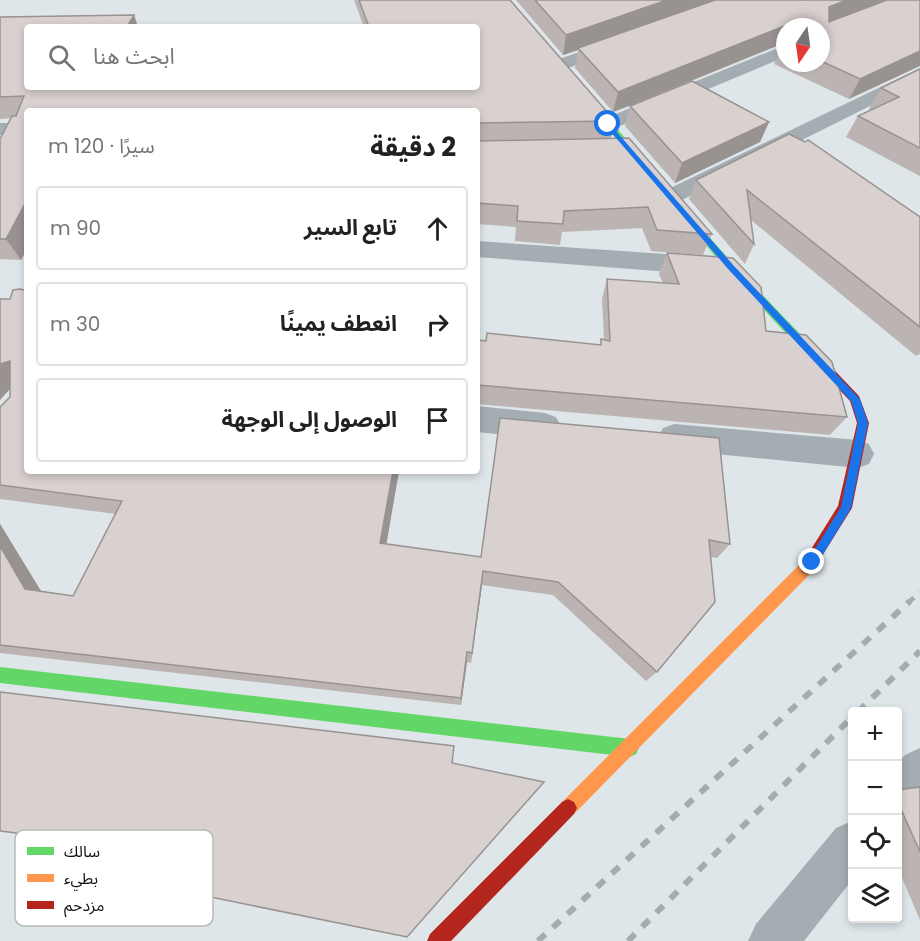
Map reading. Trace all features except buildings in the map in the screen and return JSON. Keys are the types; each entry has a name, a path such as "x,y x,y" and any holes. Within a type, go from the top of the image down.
{"street":[{"path":"437,941 812,562 846,508 863,423 855,399 731,268 563,69 638,37"},
{"path":"608,124 776,54"},
{"path":"662,188 920,74"},
{"path":"0,129 24,129"},
{"path":"608,151 632,151"},
{"path":"480,249 731,268"},
{"path":"480,419 572,428"},
{"path":"644,434 858,454"},
{"path":"0,675 630,748"},
{"path":"902,788 920,770"},
{"path":"773,941 848,849"}],"railway":[{"path":"908,603 920,592"},
{"path":"538,941 910,601"},
{"path":"863,707 920,651"},
{"path":"628,941 848,721"}],"traffic: fast":[{"path":"585,96 648,171"},
{"path":"679,208 731,268 797,338"},
{"path":"0,675 630,748"}],"traffic: slow":[{"path":"568,808 807,567"}],"traffic: jam":[{"path":"797,338 855,399 863,423 845,508 807,567"},
{"path":"437,941 568,808"}],"route":[{"path":"608,124 731,268 855,399 863,423 846,508 812,562"}]}
